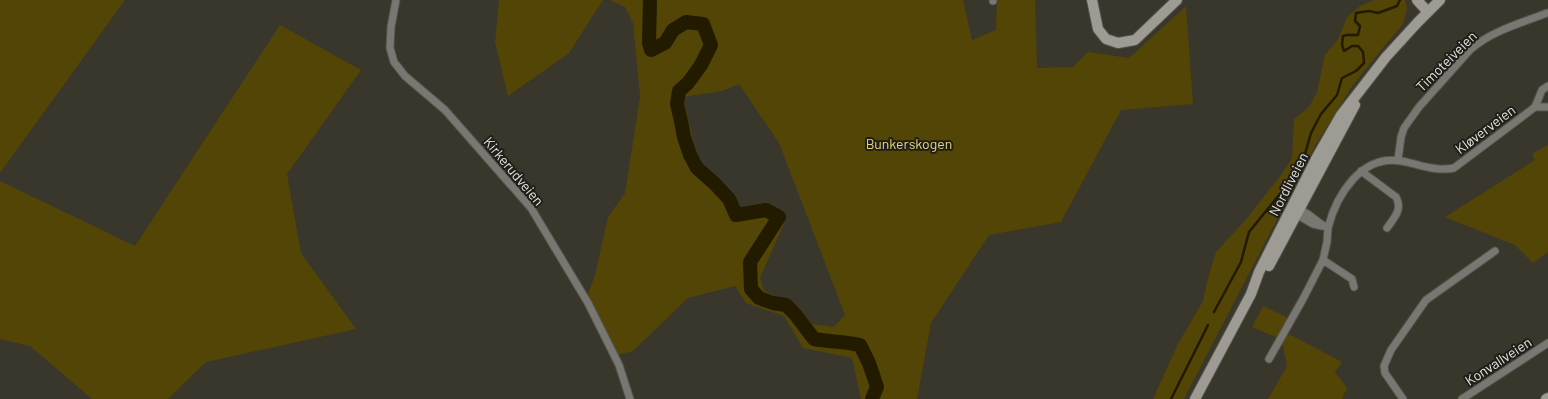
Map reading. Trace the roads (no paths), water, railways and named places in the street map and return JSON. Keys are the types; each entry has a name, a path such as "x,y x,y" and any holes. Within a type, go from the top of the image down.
{"main road":[{"path":"1092,0 1098,29 1106,39 1118,43 1135,40 1177,0"},
{"path":"1417,0 1428,12"},
{"name":"Nordliveien","path":"1195,399 1251,294 1259,272 1296,212 1329,135 1347,106 1386,57 1436,1"}],"street":[{"name":"Kirkerudveien","path":"396,0 390,34 390,48 394,62 405,76 445,110 531,208 588,303 619,365 630,399"},
{"name":"Timoteiveien","path":"1398,160 1404,128 1419,106 1470,50 1489,36 1547,13"},
{"name":"Kløverveien","path":"1269,359 1323,260 1327,242 1325,227 1349,183 1361,171 1375,164 1398,160 1434,169 1454,168 1535,107 1542,90 1548,86"},
{"name":"Kløverveien","path":"1535,107 1548,107"},
{"path":"1361,171 1396,198 1400,204 1399,211 1387,228"},
{"path":"1296,212 1313,224 1325,227"},
{"path":"1404,399 1385,373 1384,366 1391,350 1426,300 1495,250"},
{"path":"1323,260 1352,279 1354,287"},
{"name":"Konvallveien","path":"1462,399 1548,343"}],"waterway":[{"path":"650,0 649,43 651,50 665,43 673,30 686,22 703,24 711,45 701,65 688,83 679,91 677,104 684,137 697,168 729,199 736,215 766,210 779,217 750,262 751,289 759,298 786,305 814,339 860,345 869,363 877,387 872,399"},
{"path":"1214,312 1241,262 1249,232 1301,168 1311,133 1321,114 1337,95 1342,78 1356,71 1364,63 1363,52 1358,46 1352,46 1344,51 1342,45 1343,36 1358,35 1360,26 1355,21 1356,13 1369,11 1378,13 1397,6 1400,0"},
{"path":"1171,399 1208,325"}],"park label":[{"name":"Bunkerskogen","path":"909,143"}]}
